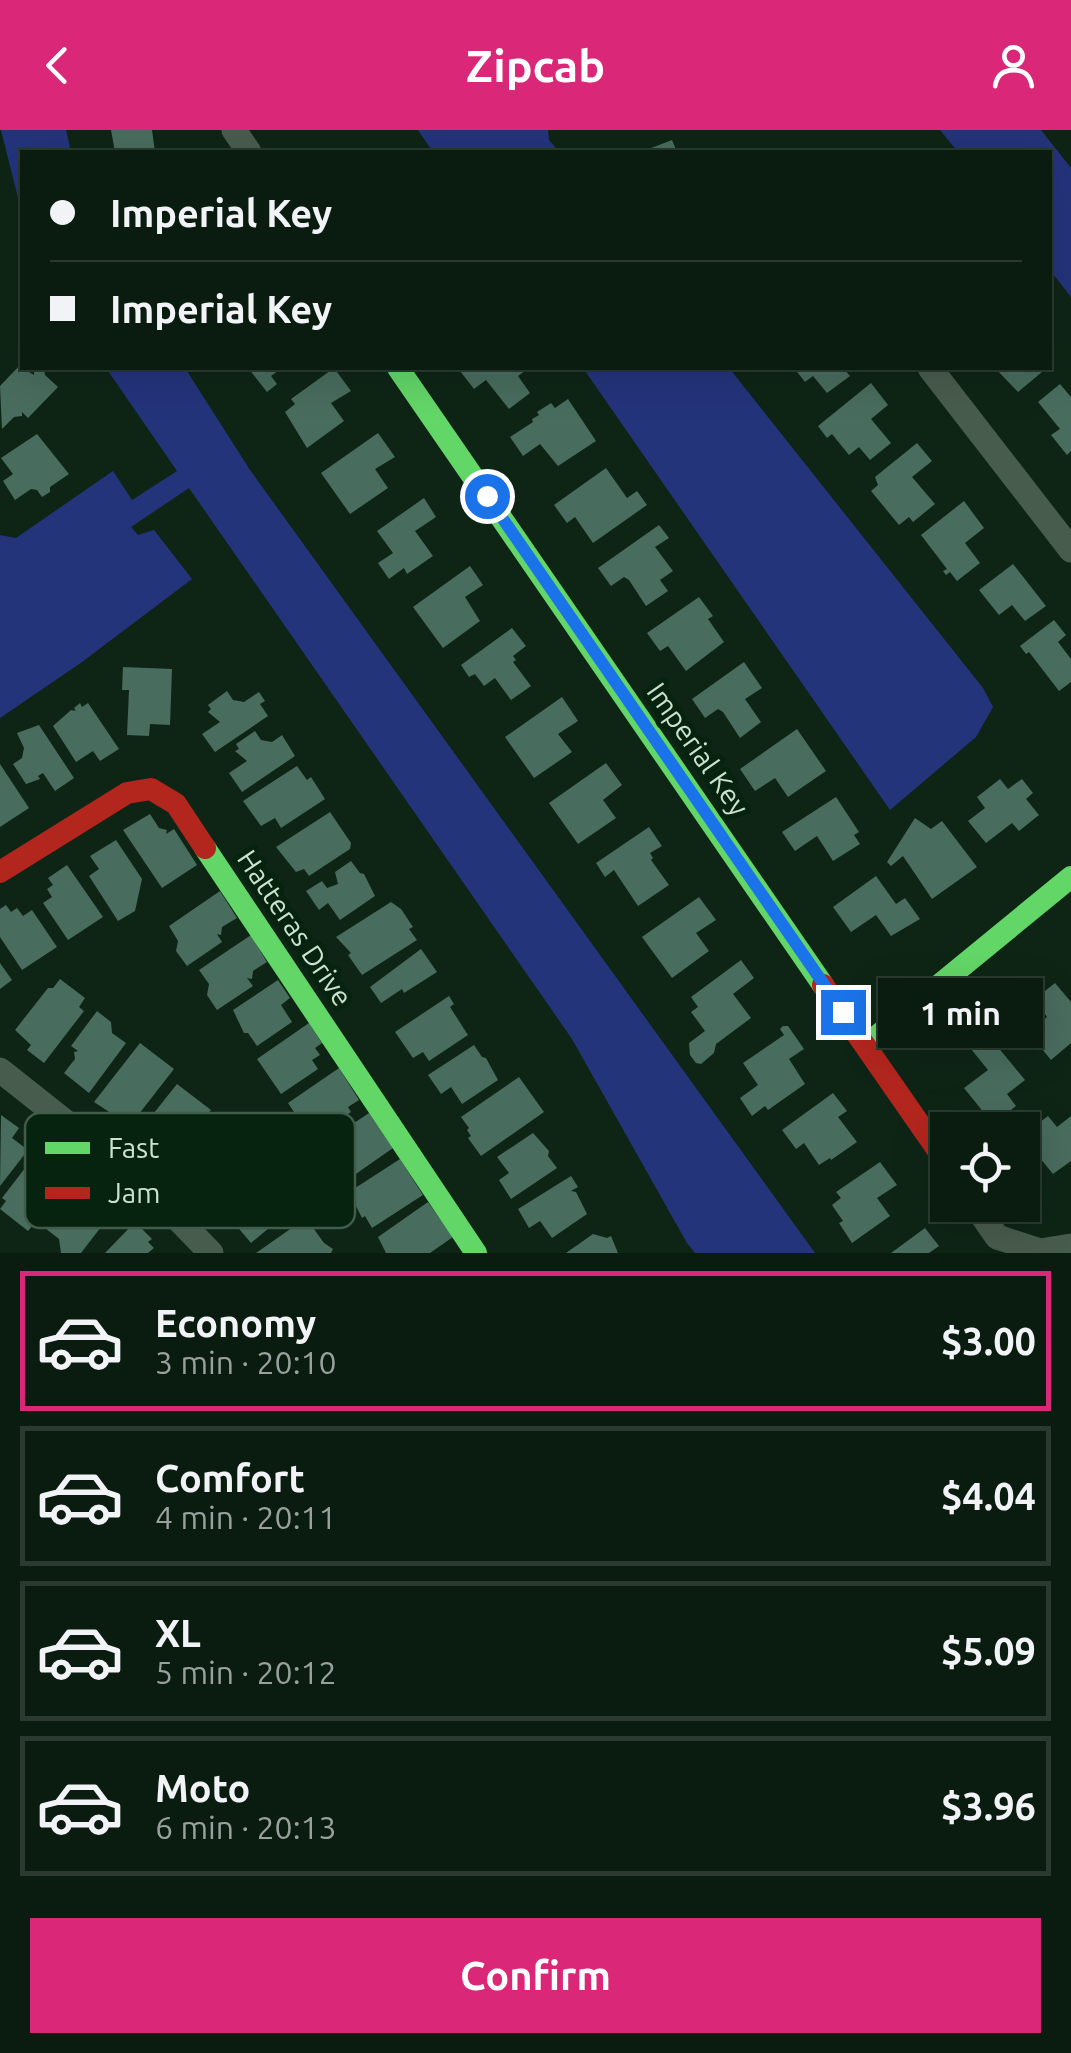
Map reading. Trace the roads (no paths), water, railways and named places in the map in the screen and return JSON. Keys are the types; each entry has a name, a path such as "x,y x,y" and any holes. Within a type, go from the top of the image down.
{"street":[{"name":"Imperial Key","path":"399,370 930,1138"},
{"path":"932,370 1071,550"},
{"name":"Hatteras Drive","path":"0,872 127,793 151,790 176,804 476,1253"},
{"path":"866,1045 1071,877"},
{"path":"0,1070 54,1113"},
{"path":"987,1222 997,1237 1040,1251 1071,1246"},
{"path":"187,1228 211,1253"}],"water":[{"path":"1,130 66,130 71,150 20,150 20,206"},
{"path":"418,130 548,130 549,140 557,150 432,150"},
{"path":"940,130 1041,130 1071,168 1071,297 1052,273 1052,150 956,150"},
{"path":"107,370 186,370 250,470 815,1253 695,1253 572,1039 189,488 131,527 138,535 154,530 192,579 0,718 0,535 16,538 113,471 132,500 177,471"},
{"path":"584,370 731,370 983,688 993,707 976,737 890,810"}]}
